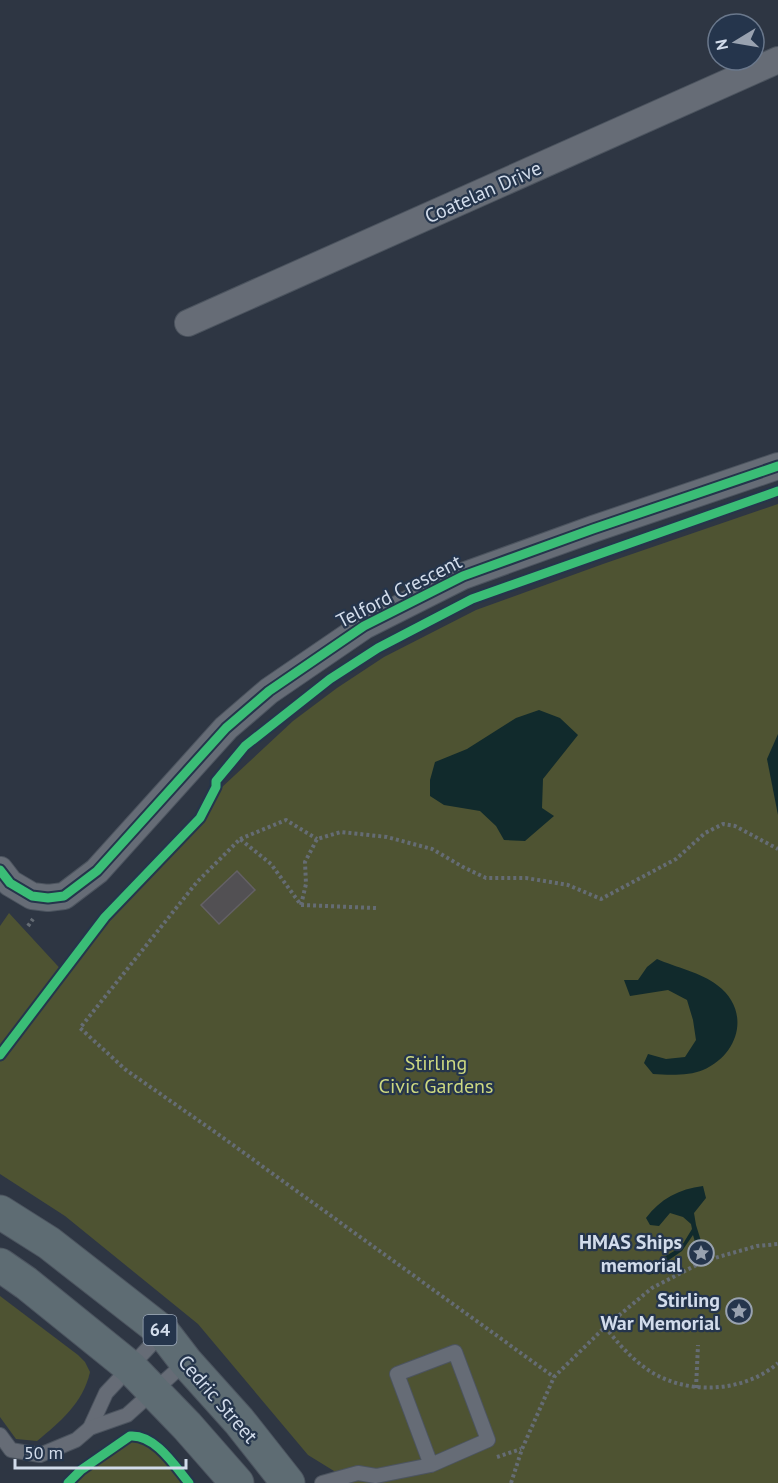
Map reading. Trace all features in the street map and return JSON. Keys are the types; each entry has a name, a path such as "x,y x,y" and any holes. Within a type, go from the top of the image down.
{"main road":[{"name":"Cedric Street","path":"0,1212 49,1243 163,1332 288,1483"},
{"name":"Cedric Street","path":"0,1265 27,1283 130,1367 237,1483"}],"street":[{"name":"Coatelan Drive","path":"188,323 778,60"},
{"name":"Telford Crescent","path":"0,870 10,883 32,896 48,898 64,896 97,871 226,728 261,699 364,626 463,576 778,466"}],"lane":[{"path":"90,1428 106,1394 163,1332"},
{"path":"322,1483 358,1473 371,1479 431,1464 488,1440 455,1352 397,1374 431,1464"},
{"path":"0,1435 11,1450 40,1455 76,1440 90,1428 127,1414 186,1362"}],"path":[{"path":"317,839 286,820 240,839 197,882 80,1028 126,1070 554,1377"},
{"path":"301,905 306,884 305,862 317,839 341,832 387,837 432,849 486,878 526,878 558,883 601,899 676,859 705,832 723,824 735,826 778,849"},
{"path":"240,839 271,864 301,905"},
{"path":"301,905 376,908"},
{"path":"0,1055 66,969"},
{"path":"511,1483 522,1449 554,1377 605,1327 652,1288 704,1261 757,1246 778,1244"},
{"path":"605,1327 645,1368 669,1381 696,1388 734,1386 768,1372 778,1363"},
{"path":"696,1388 698,1345"}],"green space":[{"name":"Stirling Civic Gardens","path":"778,504 778,1483 345,1483 334,1471 308,1455 198,1324 65,1216 0,1174 0,926 9,913 67,976 109,921 204,822 220,789 293,721 337,688 384,657 476,610"},
{"path":"0,1296 78,1355 90,1372 82,1393 70,1411 37,1441 16,1439 0,1417"},
{"path":"132,1439 140,1440 155,1449 184,1483 75,1483 84,1474"}],"shaded area":[{"path":"539,710 560,718 578,735 543,779 542,808 554,816 525,841 504,840 496,826 480,811 444,805 430,796 430,780 435,762 467,749 516,718"},
{"path":"778,734 778,815 767,759"},
{"path":"657,959 711,981 728,995 734,1007 737,1031 733,1043 716,1063 703,1070 685,1074 653,1074 644,1063 648,1054 666,1059 685,1057 696,1040 687,1000 668,990 630,996 624,980 638,980 647,967"},
{"path":"703,1186 706,1198 694,1213 701,1241 695,1242 693,1235 682,1251 666,1262 663,1272 647,1275 661,1269 664,1257 681,1247 692,1229 691,1224 683,1217 670,1213 659,1226 650,1225 646,1218 657,1205 671,1196"}],"building":[{"path":"237,871 255,890 219,924 201,905"}],"cycle path":[{"path":"0,870 10,883 32,896 48,898 64,896 97,871 226,728 269,691 364,626 463,576 778,466"},
{"path":"0,1055 105,917 200,818 216,787 216,781 245,746 330,679 378,648 472,599 778,491"},
{"path":"68,1483 81,1470 130,1436 148,1440 164,1452 189,1483"}],"place":[{"name":"HMAS Ships memorial","path":"701,1253"},
{"name":"Stirling War Memorial","path":"739,1311"}]}
